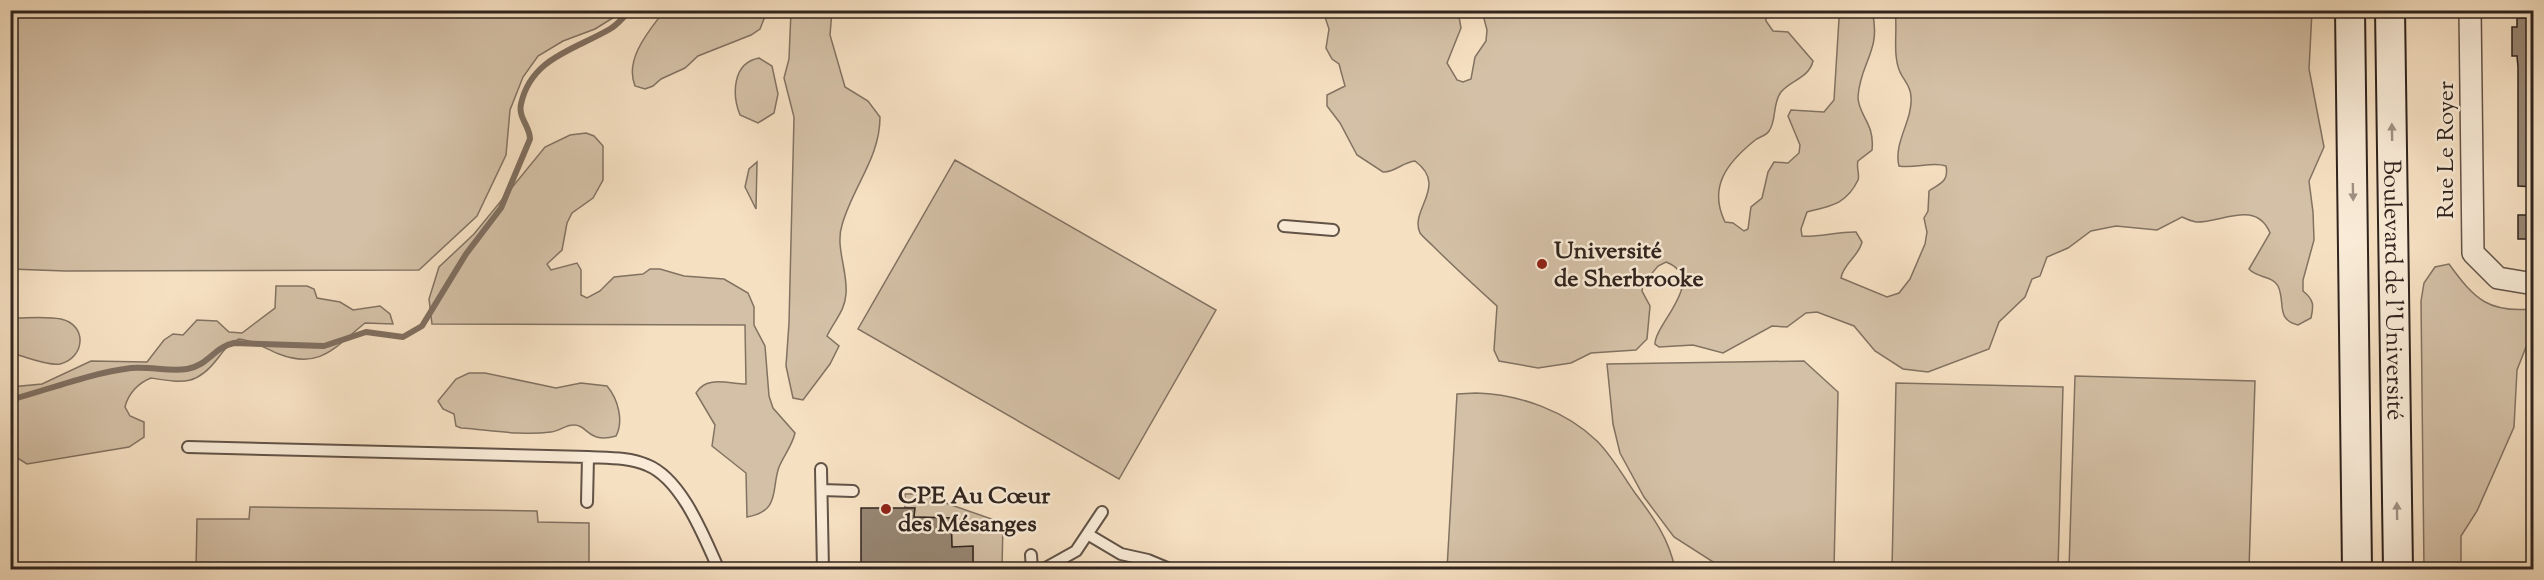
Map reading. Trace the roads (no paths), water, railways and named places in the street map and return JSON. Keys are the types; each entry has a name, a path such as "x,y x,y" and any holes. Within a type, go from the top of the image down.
{"main road":[{"name":"Boulevard de l'Université","path":"2350,10 2357,570"},
{"name":"Boulevard de l'Université","path":"2390,10 2398,570"}],"street":[{"name":"Rue Le Royer","path":"2470,10 2473,253 2498,278 2534,284"}],"lane":[{"path":"1284,226 1333,230"},
{"path":"188,447 588,457 634,461 658,471 676,488 719,570"},
{"path":"587,502 588,457"},
{"path":"821,468 823,570"},
{"path":"822,490 853,491"},
{"path":"1042,570 1070,557 1089,535 1102,512"},
{"path":"1089,535 1121,554 1148,560 1172,570"},
{"path":"1031,555 1032,570"}],"waterway":[{"path":"10,400 116,370 131,368 173,370 195,367 221,348 234,343 324,346 366,332 403,337 422,326 466,254 501,208 530,139 521,109 526,88 544,66 556,57 613,27 630,10"}],"place":[{"name":"Université de Sherbrooke","path":"1542,264"},
{"name":"CPE Au Cœur des Mésanges","path":"886,509"}]}
